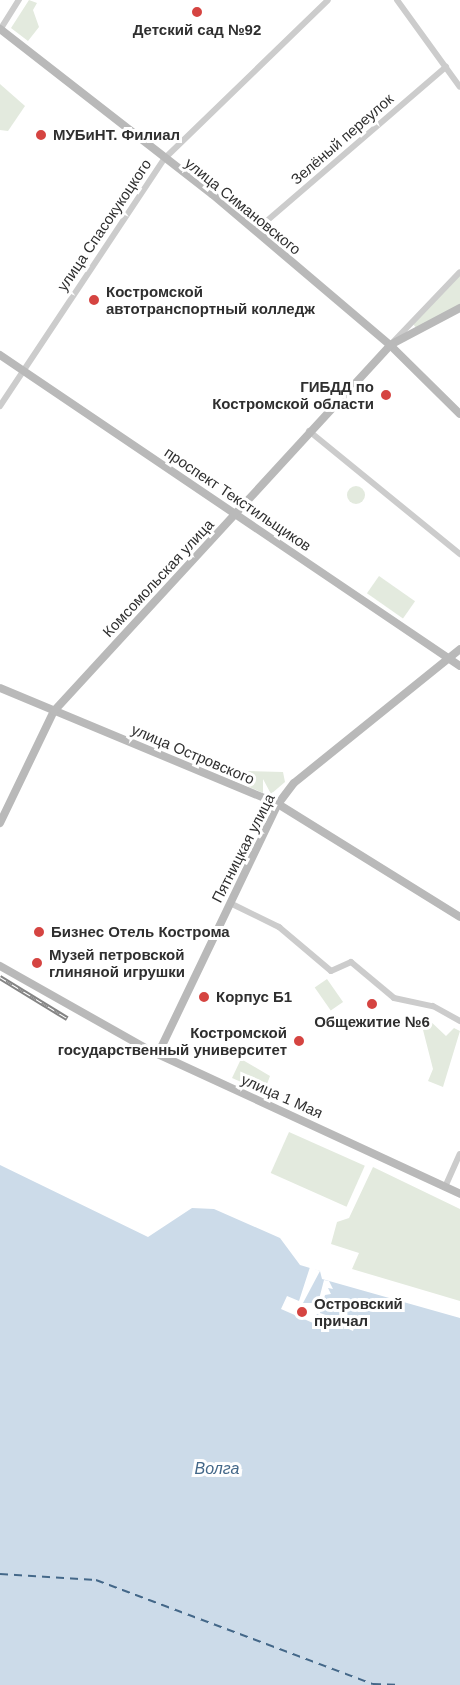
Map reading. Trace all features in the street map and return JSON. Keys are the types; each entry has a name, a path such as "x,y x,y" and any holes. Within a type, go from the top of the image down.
{"street":[{"path":"0,29 19,0"},
{"name":"улица Спасокукоцкого","path":"0,406 164,159 328,0"},
{"path":"397,0 460,87"},
{"name":"улица Симановского","path":"0,29 255,231 390,345 460,414"},
{"name":"Зелёный переулок","path":"255,231 446,67"},
{"name":"Комсомольская улица","path":"0,823 54,711 309,430 460,272"},
{"name":"Комсомольская улица","path":"390,345 460,308"},
{"name":"проспект Текстильщиков","path":"0,355 460,666"},
{"path":"309,430 460,554"},
{"name":"Пятницкая улица","path":"158,1054 278,804 294,783 460,649"},
{"name":"улица Островского","path":"0,688 278,804 460,917"},
{"path":"230,903 279,927 331,971 351,962 394,998 433,1006 460,1021"},
{"name":"улица 1 Мая","path":"0,966 158,1054 460,1194"},
{"path":"445,1187 460,1154"}],"shaded area":[{"path":"29,0 37,3 33,10 39,27 28,41 11,28"},
{"path":"0,84 25,106 8,131 0,130"},
{"path":"460,275 460,305 417,329 413,324"},
{"path":"356,486 362,489 365,495 362,501 356,504 350,501 347,495 350,489"},
{"path":"379,576 415,601 403,618 367,593"},
{"path":"248,771 283,772 285,782 271,794 263,779 263,793 247,786"},
{"path":"327,979 343,1002 331,1011 315,988"},
{"path":"427,1018 446,1036 454,1028 460,1031 443,1087 428,1081 433,1069 422,1026"},
{"path":"241,1059 270,1076 264,1092 232,1078"},
{"path":"289,1132 365,1166 347,1207 271,1173"},
{"path":"373,1167 460,1209 460,1301 352,1269 359,1253 331,1244 337,1222 349,1218"}],"water":[{"name":"Волга","path":"0,1165 148,1237 192,1208 214,1209 280,1238 300,1265 320,1271 322,1279 460,1318 460,1685 0,1685"}],"pier":[{"path":"310,1267 320,1271 303,1303 318,1303 324,1280 329,1281 333,1289 328,1288 331,1294 325,1295 320,1313 355,1325 353,1331 317,1314 313,1323 281,1309 287,1296 299,1301"}],"ferry route":[{"path":"0,1574 96,1580 373,1684 397,1685"}],"railway":[{"path":"0,977 67,1018"}],"place":[{"name":"Детский сад №92","path":"197,12"},
{"name":"МУБиНТ. Филиал","path":"41,135"},
{"name":"Костромской автотранспортный колледж","path":"94,300"},
{"name":"ГИБДД по Костромской области","path":"386,395"},
{"name":"Бизнес Отель Кострома","path":"39,932"},
{"name":"Музей петровской глиняной игрушки","path":"37,963"},
{"name":"Корпус Б1","path":"204,997"},
{"name":"Общежитие №6","path":"372,1004"},
{"name":"Костромской государственный университет","path":"299,1041"},
{"name":"Островский причал","path":"302,1312"}]}
